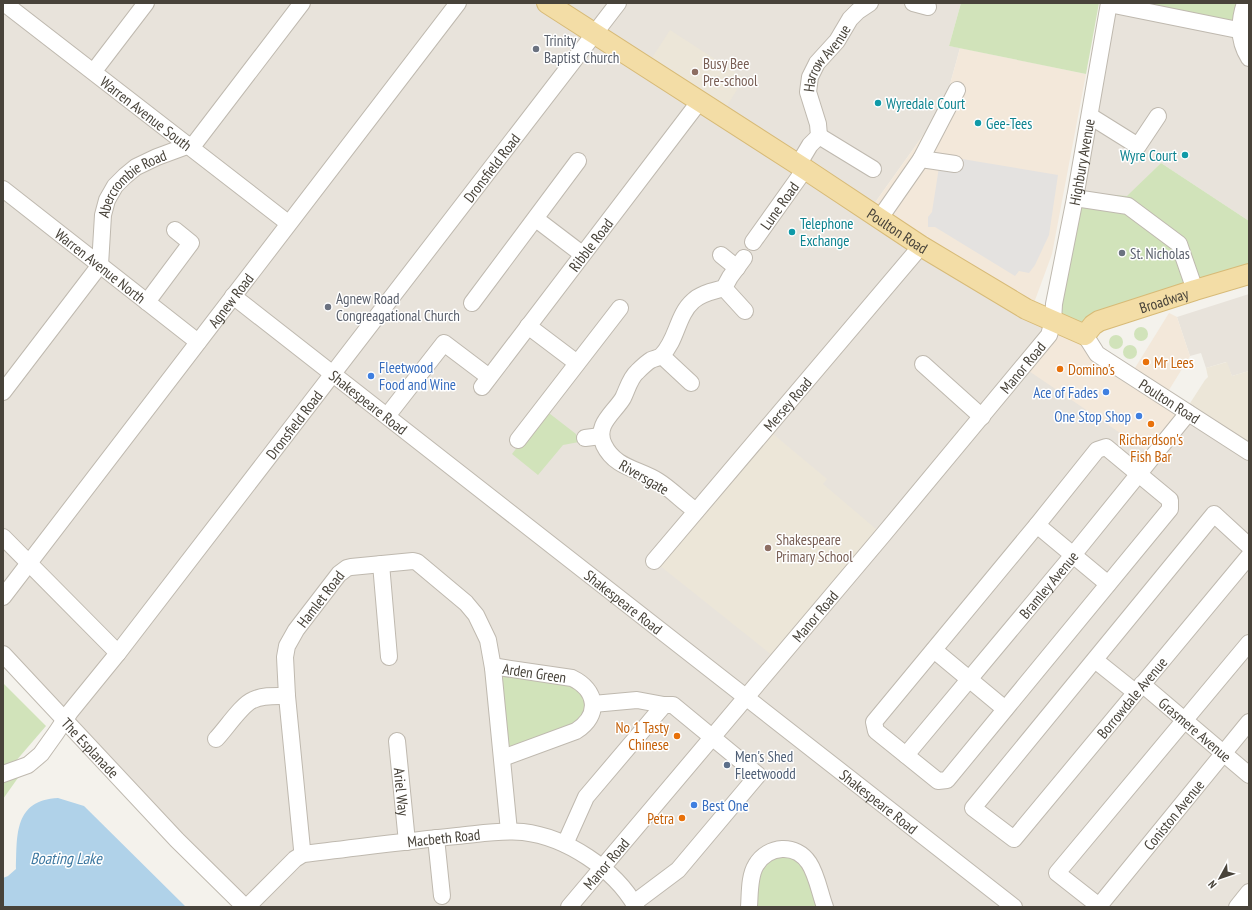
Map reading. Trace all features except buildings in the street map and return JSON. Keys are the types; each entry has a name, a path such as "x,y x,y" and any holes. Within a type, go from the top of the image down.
{"main road":[{"name":"Poulton Road","path":"547,3 802,167 921,246 1026,309 1085,335"},
{"name":"Broadway","path":"1085,335 1093,325 1099,321 1249,274"}],"street":[{"name":"Warren Avenue South","path":"4,3 94,71 288,223"},
{"path":"94,71 146,3"},
{"name":"Abercrombie Road","path":"100,265 103,215 107,200 115,186 136,167 157,157 195,143 302,3"},
{"name":"Agnew Road","path":"3,597 28,562 458,3"},
{"name":"Dronsfield Road","path":"3,774 28,765 34,761 44,749 99,674 118,653 618,3"},
{"name":"Harrow Avenue","path":"819,136 818,124 808,92 810,77 817,63 837,41 850,19 858,11 870,3"},
{"path":"1244,3 1241,14 1240,29 1242,42 1249,58"},
{"path":"1109,4 1240,29"},
{"name":"Highbury Avenue","path":"1053,321 1054,304 1075,198 1109,4"},
{"path":"880,218 921,159 957,90"},
{"name":"Ribble Road","path":"387,416 444,343 485,382 699,102"},
{"path":"1090,116 1138,146 1158,116"},
{"path":"802,167 810,145 819,136 873,169"},
{"path":"921,159 954,164"},
{"path":"472,303 578,161"},
{"name":"Lune Road","path":"753,242 802,167"},
{"name":"Warren Avenue North","path":"3,189 198,342"},
{"path":"1075,198 1128,206 1179,244 1194,290"},
{"path":"536,218 582,254"},
{"path":"147,302 191,243 175,230"},
{"name":"Mersey Road","path":"654,562 921,246"},
{"path":"585,438 601,436 601,431 607,418 620,402 635,373 645,364 662,356 674,338 688,305 702,295 724,288 740,263 721,255"},
{"path":"3,392 100,265"},
{"path":"724,288 745,311"},
{"name":"Shakespeare Road","path":"233,296 746,698 886,805 1014,907"},
{"path":"518,440 620,308"},
{"name":"Manor Road","path":"569,907 982,417 1049,335 1053,321"},
{"path":"528,326 577,363"},
{"name":"Poulton Road","path":"1085,335 1097,354 1249,452"},
{"path":"662,356 691,383"},
{"path":"923,364 982,417"},
{"name":"Bramley Avenue","path":"906,755 1073,555 1188,413"},
{"name":"Riversgate","path":"601,436 603,444 609,454 618,463 658,481 696,511"},
{"path":"1106,447 1170,500 1170,508 947,780 938,781 876,731 874,722 1037,525 1097,450 1106,447"},
{"path":"1095,660 1214,514 1249,546"},
{"path":"1037,525 1108,584"},
{"path":"3,537 118,653"},
{"name":"Borrowdale Avenue","path":"1095,660 973,808 1014,840 1138,688 1249,556"},
{"name":"Hamlet Road","path":"303,854 285,657 287,646 296,630 342,570 351,567 417,562 466,603 476,615 488,640 493,668 509,831"},
{"path":"381,564 389,657"},
{"path":"1099,906 1057,873 1249,643"},
{"path":"934,650 1005,709"},
{"name":"The Esplanade","path":"3,654 177,840 246,907"},
{"name":"Grasmere Avenue","path":"1095,660 1184,720 1249,775"},
{"name":"Arden Green","path":"493,668 498,667 572,678 584,686 589,692 593,704"},
{"path":"216,739 251,700 288,696"},
{"path":"502,757 582,728 590,718 593,704 637,700 664,705 673,705 758,775 678,870 635,905"},
{"path":"565,844 586,798 664,705"},
{"name":"Coniston Avenue","path":"1099,906 1249,722"},
{"name":"Ariel Way","path":"397,742 407,842"},
{"name":"Macbeth Road","path":"303,854 509,831 537,834 565,844 584,855 620,885 635,905"},
{"path":"436,838 442,896"},
{"path":"749,907 753,872 756,865 768,853 782,848 797,852 810,864 824,907"},
{"path":"246,907 295,859 303,854"},
{"path":"1237,907 1249,892"}],"shaded area":[{"path":"3,3 961,3 949,46 960,48 944,106 869,211 1249,452 1249,907 245,907 3,654"},
{"path":"1109,4 1233,29 1249,58 1249,221 1161,163 1126,198 1076,192"},
{"name":"Busy Bee Pre-school","path":"670,30 744,78 721,116 646,67"},
{"path":"960,48 1086,74 1052,254 1031,311 869,211 944,106"},
{"path":"932,154 1058,175 1049,235 1035,265 1029,273 1019,271 1015,276 935,227 928,227 928,217 932,212 939,167"},
{"path":"1249,294 1249,371 1232,376 1226,362 1206,368 1201,353 1190,356 1177,317"},
{"path":"1169,313 1177,317 1190,356 1164,398 1188,413 1154,456 1023,367 1053,321 1130,376"},
{"path":"1227,362 1232,376 1249,371 1249,452 1185,411 1208,377 1206,368"},
{"name":"Shakespeare Primary School","path":"767,429 827,479 823,484 883,535 778,660 654,561"}],"green space":[{"path":"961,3 1099,3 1086,74 949,46"},
{"path":"1109,3 1245,3 1240,29"},
{"path":"1161,163 1249,221 1249,274 1093,325 1053,321 1076,192 1127,196"},
{"path":"1141,327 1146,329 1148,334 1146,339 1141,341 1136,339 1134,334 1136,329"},
{"path":"1116,335 1121,337 1123,342 1121,347 1116,349 1111,347 1109,342 1111,337"},
{"path":"1130,345 1135,347 1137,352 1135,357 1130,359 1125,357 1123,352 1125,347"},
{"path":"545,410 576,434 579,442 563,445 538,475 512,454"},
{"path":"498,667 572,678 592,714 508,756"},
{"path":"3,683 46,726 15,762 3,765"},
{"path":"20,775 3,799 3,781"},
{"path":"797,852 825,907 749,907 761,859"}],"water":[{"name":"Boating Lake","path":"58,798 84,806 186,907 3,907 3,878 8,876 16,869 18,832 26,812 33,805 44,800"}],"place":[{"name":"Trinity Baptist Church","path":"536,49"},
{"name":"Busy Bee Pre-school","path":"695,72"},
{"name":"Wyredale Court","path":"878,103"},
{"name":"Gee-Tees","path":"978,123"},
{"name":"Wyre Court","path":"1185,155"},
{"name":"Telephone Exchange","path":"792,232"},
{"name":"St. Nicholas","path":"1122,253"},
{"name":"Agnew Road Congreagational Church","path":"328,307"},
{"name":"Mr Lees","path":"1146,362"},
{"name":"Domino's","path":"1060,369"},
{"name":"Fleetwood Food and Wine","path":"371,376"},
{"name":"Ace of Fades","path":"1106,392"},
{"name":"One Stop Shop","path":"1139,416"},
{"name":"Richardson's Fish Bar","path":"1151,424"},
{"name":"Shakespeare Primary School","path":"768,548"},
{"name":"No 1 Tasty Chinese","path":"677,736"},
{"name":"Men's Shed Fleetwoodd","path":"727,765"},
{"name":"Best One","path":"694,805"},
{"name":"Petra","path":"682,818"}]}
